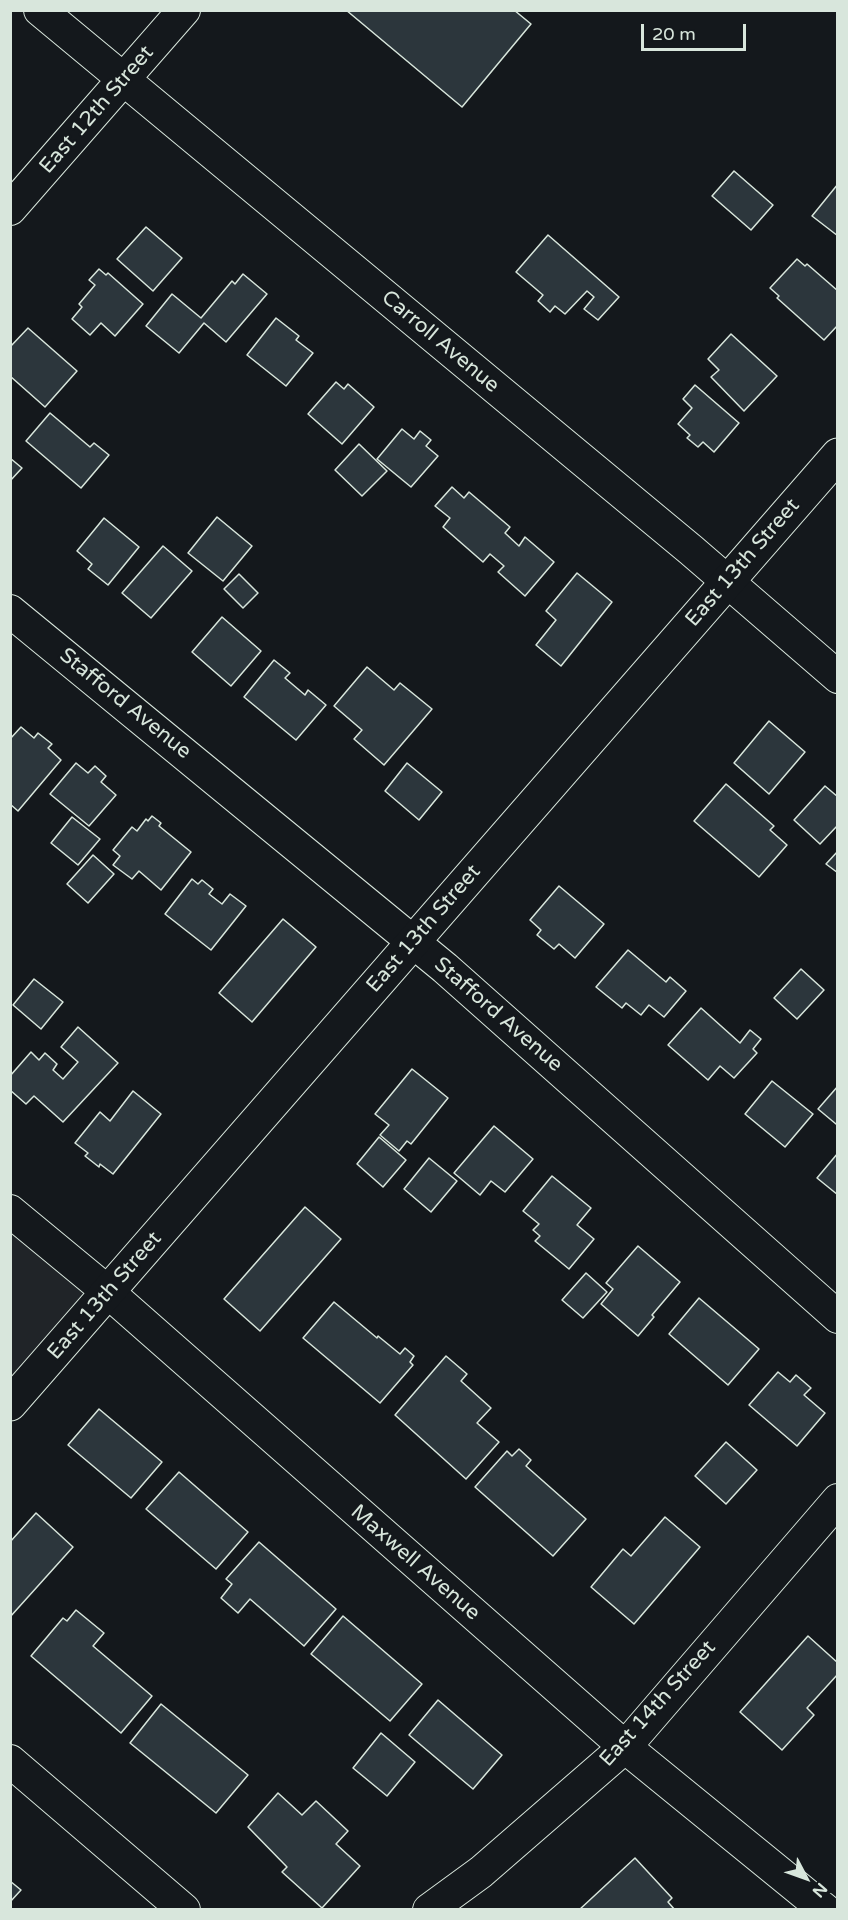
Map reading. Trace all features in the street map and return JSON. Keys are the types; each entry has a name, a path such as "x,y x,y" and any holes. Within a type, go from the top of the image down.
{"main road":[{"name":"East 13th Street","path":"10,1404 837,455"}],"street":[{"name":"Carroll Avenue","path":"40,10 728,581 837,677"},
{"name":"East 12th Street","path":"10,209 184,10"},
{"name":"Stafford Avenue","path":"10,610 414,941 837,1317"},
{"name":"Maxwell Avenue","path":"10,1211 108,1292 625,1747 825,1910"},
{"name":"East 14th Street","path":"429,1910 482,1872 625,1747 837,1500"},
{"path":"10,1761 184,1910"}],"shaded area":[{"path":"11,1211 108,1292 11,1404"}],"building":[{"path":"346,10 514,10 531,24 462,107"},
{"path":"734,171 773,205 751,230 712,196"},
{"path":"838,184 838,236 812,216"},
{"path":"146,227 182,258 153,291 117,259"},
{"path":"548,235 619,297 598,320 584,309 594,297 587,291 565,314 555,306 550,312 538,301 543,295 516,272"},
{"path":"797,259 805,266 807,264 838,291 838,325 824,340 777,298 779,296 770,288"},
{"path":"99,269 106,275 108,273 143,304 115,336 101,323 90,335 72,319 82,307 79,304 95,285 89,280"},
{"path":"243,274 267,294 226,342 204,323 179,353 146,326 172,294 201,318 232,281 235,284"},
{"path":"276,318 299,336 296,340 313,353 286,386 247,355"},
{"path":"28,328 77,371 45,407 10,376 10,347"},
{"path":"731,334 777,376 744,411 711,377 719,370 708,359"},
{"path":"336,382 344,389 348,384 374,407 342,444 308,414"},
{"path":"695,385 739,423 714,452 703,442 698,447 687,438 690,435 678,424 692,408 683,399"},
{"path":"50,413 90,447 94,443 109,455 81,488 26,441"},
{"path":"402,429 414,439 420,431 431,440 426,446 438,456 411,487 377,459"},
{"path":"359,444 387,471 362,496 335,470"},
{"path":"10,458 22,468 10,481"},
{"path":"452,487 464,498 469,492 510,527 505,533 519,546 525,537 554,562 525,596 498,572 504,566 490,554 483,562 443,527 450,518 435,506"},
{"path":"217,517 252,546 223,581 188,553"},
{"path":"104,518 139,547 108,585 88,569 92,564 77,551"},
{"path":"163,546 192,571 151,618 122,593"},
{"path":"577,573 612,602 561,666 536,645 556,620 546,611"},
{"path":"239,574 258,593 243,608 224,589"},
{"path":"222,617 261,651 231,686 192,652"},
{"path":"274,660 290,673 285,678 305,695 308,690 326,705 296,740 244,697"},
{"path":"367,667 394,690 400,683 432,709 384,765 354,739 362,730 334,706"},
{"path":"769,721 805,752 769,794 734,763"},
{"path":"21,727 34,738 38,733 52,744 48,748 61,760 18,811 10,804 10,739"},
{"path":"76,763 88,773 95,766 106,776 101,782 116,795 89,826 50,794"},
{"path":"407,763 442,792 419,820 385,791"},
{"path":"726,784 774,826 770,830 787,845 759,877 694,821"},
{"path":"825,786 838,797 838,825 820,844 794,820"},
{"path":"152,816 161,823 159,826 191,852 161,890 139,871 132,879 113,865 120,856 113,850 132,827 137,831 146,819 148,821"},
{"path":"72,817 100,839 78,865 51,843"},
{"path":"838,851 838,873 826,864"},
{"path":"93,855 114,874 88,903 67,884"},
{"path":"192,879 198,884 202,880 213,889 209,894 222,904 230,894 246,906 211,950 165,914"},
{"path":"559,886 604,924 575,958 559,944 554,949 537,935 541,930 530,920"},
{"path":"283,919 316,947 252,1022 219,993"},
{"path":"628,950 666,982 670,977 686,991 664,1017 649,1005 641,1015 626,1003 622,1008 596,987"},
{"path":"801,969 824,990 797,1019 774,998"},
{"path":"34,979 63,1002 41,1029 13,1005"},
{"path":"701,1008 740,1043 750,1030 761,1039 753,1049 757,1053 734,1078 720,1066 708,1080 668,1045"},
{"path":"78,1027 118,1063 63,1122 34,1096 26,1104 10,1090 10,1076 31,1052 39,1060 45,1053 57,1064 53,1070 63,1079 78,1062 61,1047"},
{"path":"412,1069 448,1098 411,1144 407,1141 399,1151 380,1135 389,1125 375,1114"},
{"path":"772,1081 813,1114 785,1147 745,1114"},
{"path":"838,1086 838,1122 836,1124 818,1109"},
{"path":"133,1091 161,1114 113,1174 85,1156 88,1153 75,1143 100,1112 110,1121"},
{"path":"494,1126 533,1159 505,1192 491,1181 480,1195 454,1173"},
{"path":"379,1137 406,1160 383,1187 357,1164"},
{"path":"838,1153 838,1195 817,1178"},
{"path":"429,1158 457,1181 431,1212 404,1189"},
{"path":"552,1176 591,1208 577,1225 594,1239 569,1269 535,1241 540,1236 533,1230 539,1224 523,1211"},
{"path":"305,1207 341,1239 260,1331 224,1299"},
{"path":"638,1246 680,1282 652,1315 654,1317 638,1336 601,1304 613,1289 606,1283"},
{"path":"586,1273 607,1292 583,1318 562,1300"},
{"path":"699,1298 759,1349 728,1385 669,1334"},
{"path":"334,1302 400,1354 405,1348 414,1356 410,1362 413,1365 380,1403 303,1338"},
{"path":"446,1356 467,1374 461,1381 491,1408 477,1423 499,1442 466,1479 395,1415"},
{"path":"778,1372 790,1382 796,1375 811,1388 804,1395 825,1413 797,1446 749,1405"},
{"path":"99,1409 162,1462 131,1498 68,1445"},
{"path":"726,1442 757,1470 726,1504 695,1476"},
{"path":"519,1449 531,1460 526,1466 586,1519 553,1556 475,1487 507,1451 512,1456"},
{"path":"179,1472 248,1532 216,1569 146,1509"},
{"path":"36,1513 73,1547 10,1617 10,1542"},
{"path":"665,1517 700,1547 634,1624 591,1587 623,1549 631,1556"},
{"path":"259,1542 336,1609 304,1646 250,1599 238,1613 221,1598 232,1584 226,1579"},
{"path":"76,1610 104,1633 93,1646 152,1696 121,1733 31,1656 63,1618 67,1621"},
{"path":"343,1616 422,1684 390,1721 311,1654"},
{"path":"808,1636 838,1663 838,1674 807,1708 814,1715 782,1750 740,1712"},
{"path":"438,1700 502,1755 473,1789 409,1735"},
{"path":"161,1704 248,1775 216,1813 130,1743"},
{"path":"381,1733 415,1762 387,1796 353,1768"},
{"path":"278,1793 302,1815 316,1801 348,1831 336,1844 360,1866 322,1908 282,1872 287,1867 248,1827"},
{"path":"635,1858 672,1898 668,1902 675,1910 579,1910"},
{"path":"10,1881 21,1890 10,1902"}]}
